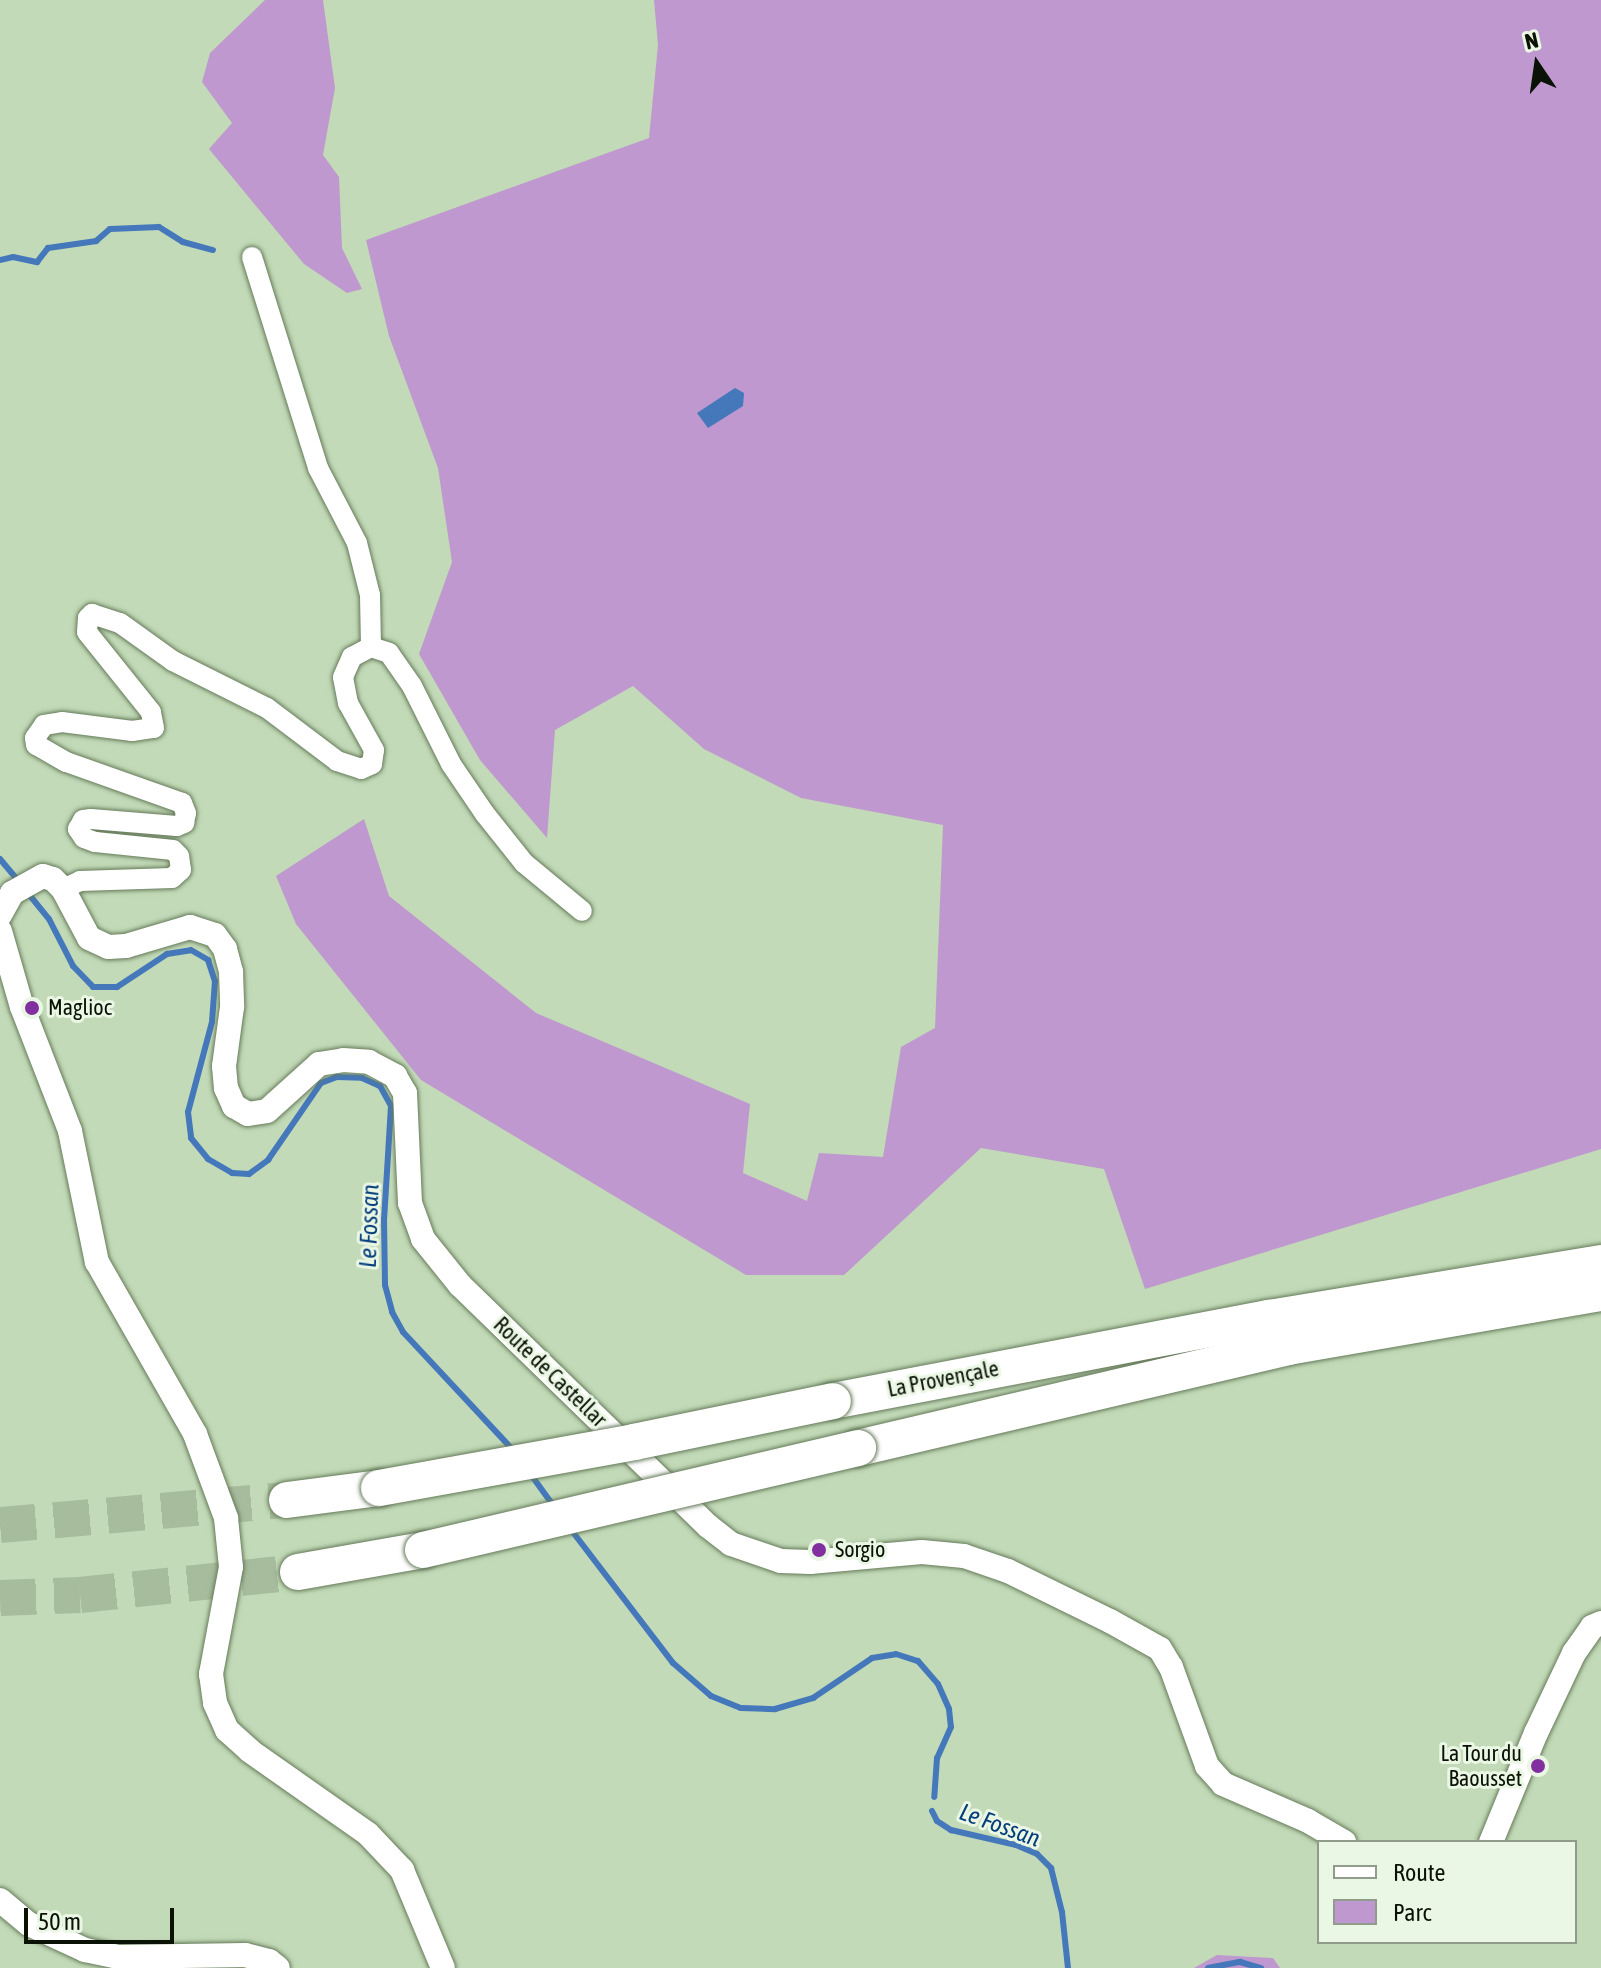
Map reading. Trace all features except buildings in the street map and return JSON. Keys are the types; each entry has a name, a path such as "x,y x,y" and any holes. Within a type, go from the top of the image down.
{"highway":[{"name":"La Provençale","path":"298,1572 423,1550 1288,1347 1518,1291 1601,1263"},
{"name":"La Provençale","path":"287,1500 379,1488 634,1442 833,1401 1518,1291 1601,1293"}],"street":[{"path":"252,257 318,468 357,543 370,595 371,647"},
{"path":"0,915 22,886 43,876 53,879 63,889 80,881 172,878 181,870 179,856 173,850 95,842 84,838 78,829 83,820 91,819 177,826 184,823 186,813 182,803 66,762 36,745 35,738 44,725 62,722 132,731 154,728 151,712 87,632 88,618 92,614 120,623 173,661 267,708 337,761 361,769 372,764 374,750 348,703 343,677 352,657 371,647 389,653 412,686 451,764 485,814 524,863 582,911"},
{"name":"Route de Castellar","path":"63,889 89,938 108,947 126,946 190,927 215,935 225,949 231,972 232,1007 224,1066 226,1088 234,1106 248,1114 267,1111 319,1064 343,1060 369,1062 395,1076 405,1093 410,1203 423,1239 460,1285 708,1526 731,1544 781,1561 922,1552 964,1556 1008,1571 1160,1649 1171,1667 1207,1766 1223,1784 1308,1821 1341,1840"},
{"path":"0,931 22,1007 70,1131 97,1262 111,1293 195,1434 226,1518 231,1567 211,1674 215,1703 227,1730 250,1751 368,1834 402,1870 443,1968"},
{"path":"1492,1840 1536,1733 1574,1653 1592,1627 1601,1623"},
{"path":"0,1900 29,1924 85,1950 117,1957 245,1955 278,1968"}],"green space":[{"path":"265,0 323,0 335,88 323,155 339,177 342,248 362,289 347,293 304,264 209,149 232,123 202,82 210,53"},
{"path":"654,0 1601,0 1601,1149 1145,1289 1104,1169 981,1148 844,1275 746,1275 421,1080 296,924 276,876 364,819 389,896 536,1013 750,1104 743,1173 807,1201 819,1153 883,1157 901,1047 935,1028 943,825 801,798 704,749 633,686 555,730 547,838 480,760 419,654 452,562 438,468 389,336 366,240 649,138 658,45"},
{"path":"1217,1955 1273,1958 1280,1968 1194,1968"}],"water":[{"path":"735,388 744,393 743,406 708,428 697,413"}],"waterway":[{"path":"0,260 13,257 37,262 48,248 96,241 110,229 159,227 183,242 213,250"},
{"name":"Le Fossan","path":"0,859 20,883"},
{"name":"Le Fossan","path":"27,892 49,919 73,966 93,987 117,987 167,954 191,950 208,960 215,981 212,1022 188,1112 191,1138 208,1159 232,1173 249,1174 268,1160 321,1083 337,1077 362,1078 380,1086 391,1106 384,1220 385,1285 392,1312 403,1332 513,1450"},
{"name":"Le Fossan","path":"529,1472 553,1505"},
{"name":"Le Fossan","path":"569,1527 673,1663 711,1696 741,1708 775,1709 813,1698 872,1658 896,1654 918,1661 938,1684 949,1709 951,1727 937,1758 934,1797"},
{"name":"Le Fossan","path":"932,1811 937,1821 951,1830 1016,1845 1037,1854 1051,1868 1062,1912 1068,1968"},
{"name":"Le Fossan","path":"1208,1968 1240,1962 1261,1968"}],"tunnel":[{"path":"0,1525 287,1500"},
{"path":"0,1598 80,1595 298,1572"}],"place":[{"name":"Maglioc","path":"32,1008"},
{"name":"Sorgio","path":"819,1550"},
{"name":"La Tour du Baousset","path":"1538,1766"}]}
